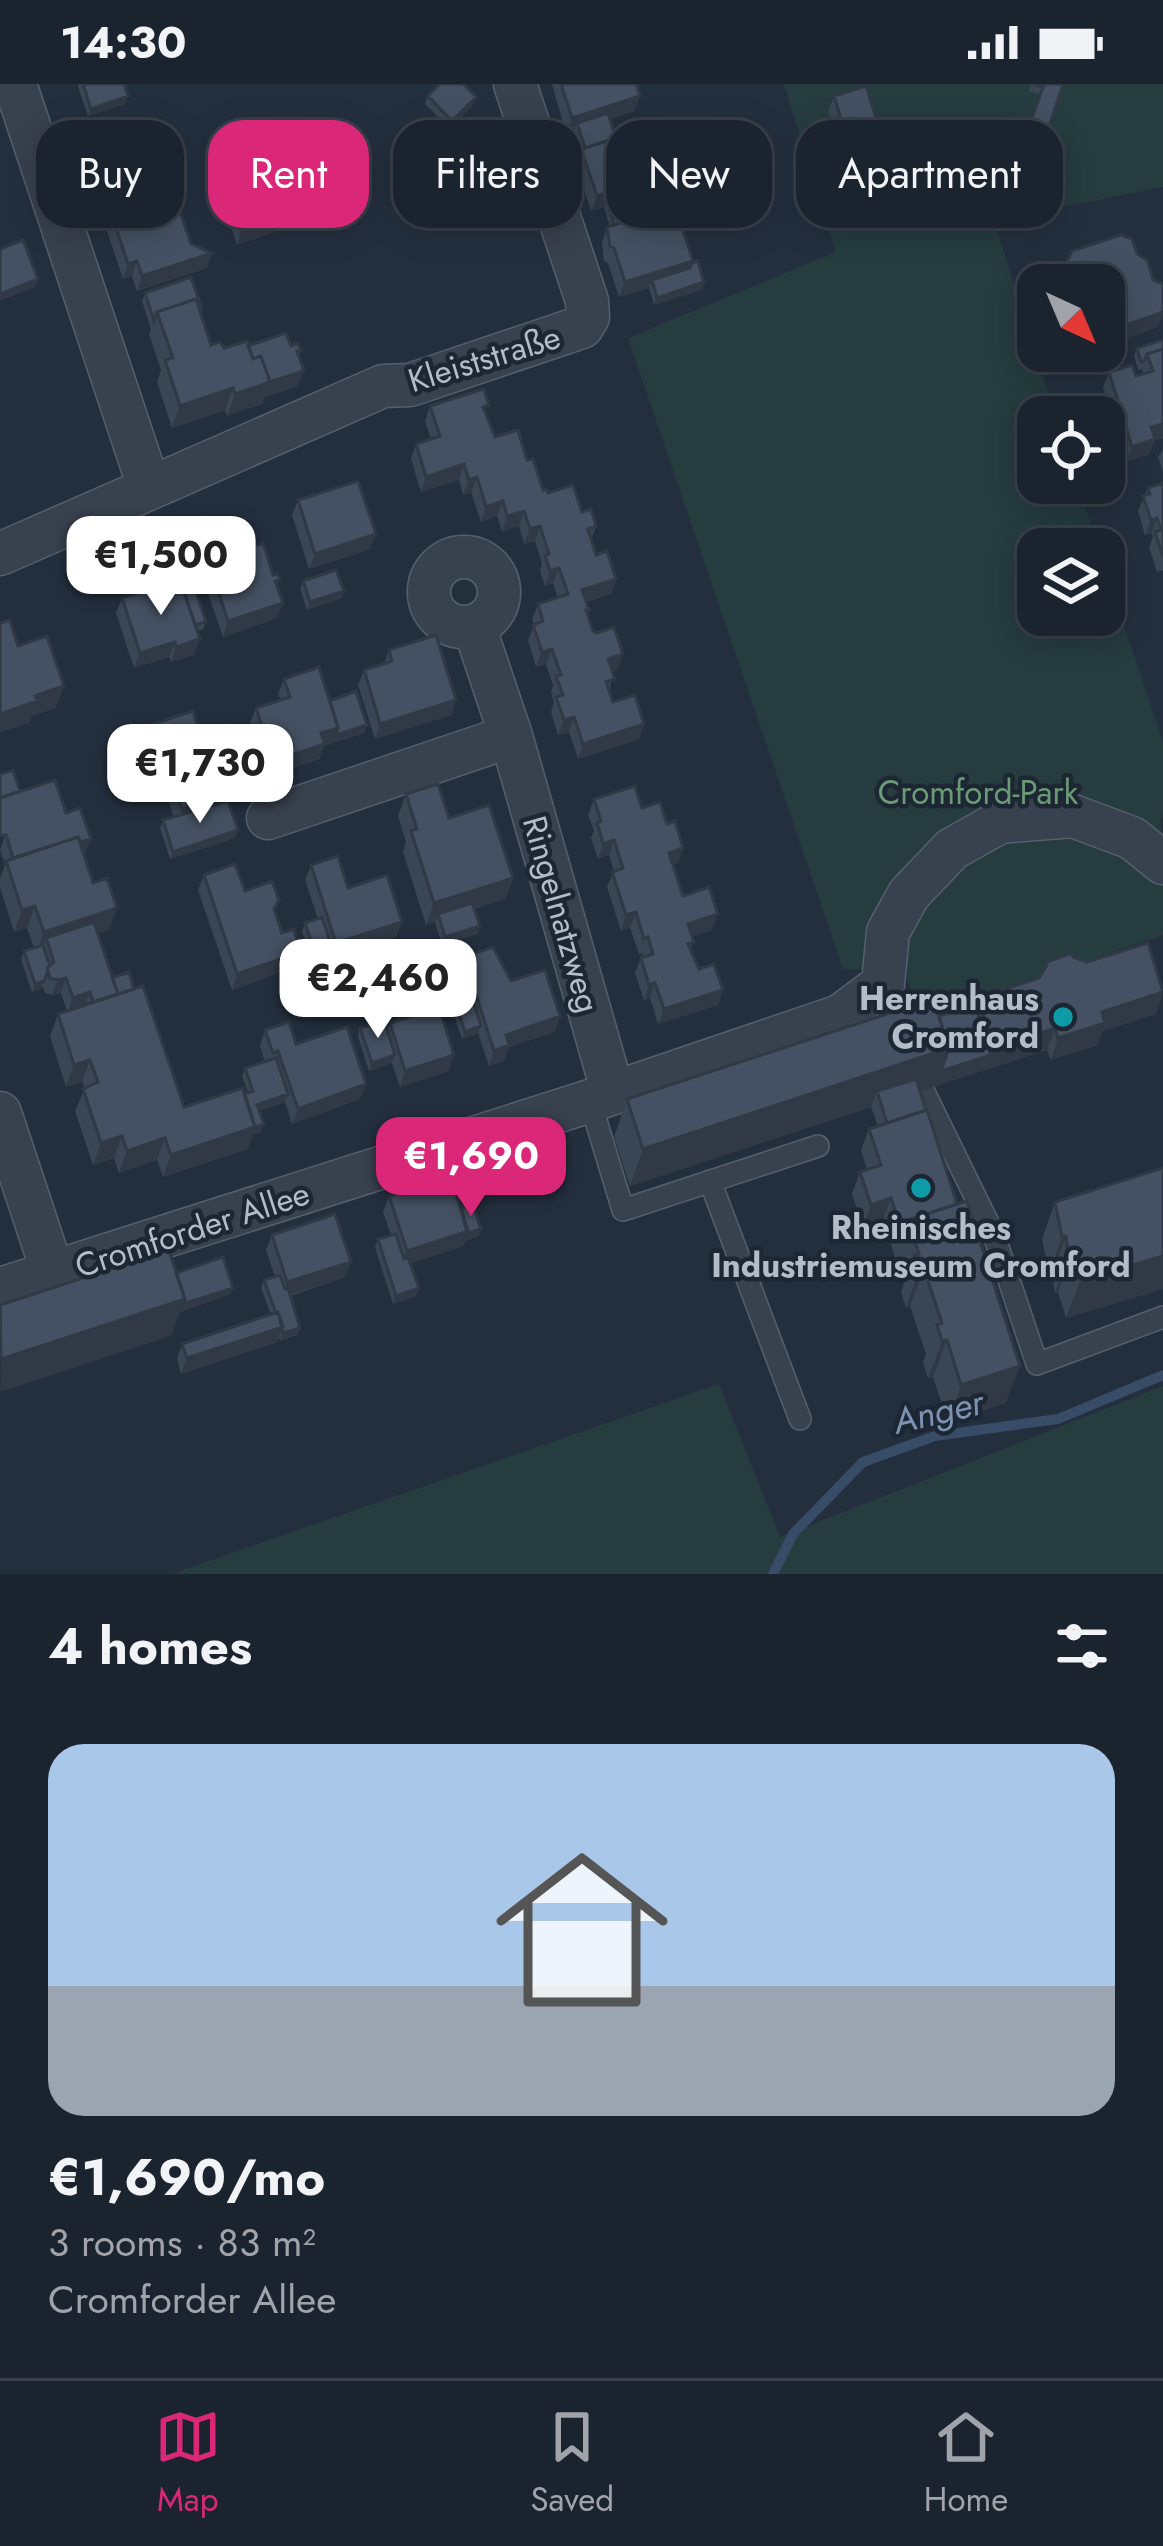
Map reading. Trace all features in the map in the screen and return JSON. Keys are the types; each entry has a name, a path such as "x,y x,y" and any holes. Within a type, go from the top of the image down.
{"street":[{"path":"16,84 149,487"},
{"name":"Kleiststraße","path":"0,554 383,386 410,385 583,327 588,317 586,301 515,84"},
{"name":"Ringelnatzweg","path":"474,626 511,736 602,1097"},
{"path":"268,818 511,736"},
{"name":"Cromforder Allee","path":"0,1289 602,1097 872,1004 883,985 889,932 909,894 952,849 1000,822 1073,816 1132,838 1163,863"},
{"path":"0,1113 53,1273"}],"lane":[{"path":"923,1090 994,1235 1036,1364 1163,1317"},
{"path":"602,1097 623,1210 818,1146"},
{"path":"710,1181 800,1419"}],"green space":[{"name":"Cromford-Park","path":"784,84 1163,84 1163,187 1063,207 1063,120 796,123"},
{"name":"Cromford-Park","path":"829,228 996,228 1017,294 1017,372 1042,372 1049,396 1017,396 1017,504 1084,504 1092,528 1017,528 1017,636 1125,636 1125,628 1163,742 1163,935 921,1017 904,972 843,969 628,338 836,252"},
{"path":"719,1384 780,1537 1163,1386 1163,1574 171,1574"}],"building":[{"path":"83,84 124,84 128,96 91,109"},
{"path":"440,84 463,84 476,97 451,120 428,96"},
{"path":"561,84 636,84 640,96 572,118"},
{"path":"1033,84 1063,84 1051,120 1031,120 1043,87"},
{"path":"866,86 877,120 841,120 834,96"},
{"path":"608,113 606,141 585,148 582,121"},
{"path":"606,141 606,193 597,196 582,149"},
{"path":"184,223 191,244 212,253 142,276 137,261 128,264 116,228 184,228"},
{"path":"607,228 682,228 693,261 625,282"},
{"path":"1121,235 1132,239 1137,254 1147,260 1153,280 1163,284 1163,312 1125,326 1125,264 1068,264 1072,251"},
{"path":"23,240 38,279 0,294 0,249"},
{"path":"698,261 704,282 657,298 652,280"},
{"path":"191,277 202,309 196,299 157,312 154,321 145,293"},
{"path":"196,299 211,345 220,342 224,348 247,341 253,359 261,356 270,382 235,394 233,388 180,406 165,360 173,358 157,312"},
{"path":"286,333 291,346 298,343 304,371 270,382 261,356 253,359 248,346"},
{"path":"1163,340 1163,349 1147,354 1141,362 1137,348"},
{"path":"1163,349 1163,424 1151,427 1155,439 1132,447 1125,424 1125,396 1116,396 1109,372 1125,372 1132,365 1136,376 1153,371 1147,354"},
{"path":"484,389 489,405 483,407 495,437 518,430 543,490 548,493 573,485 582,512 591,509 596,526 588,529 596,555 607,551 616,579 582,590 586,610 593,631 614,627 623,654 608,659 615,679 606,682 613,702 635,695 644,724 583,744 574,717 564,720 556,697 563,695 552,649 542,652 533,625 543,621 538,604 568,594 559,568 550,571 540,526 530,529 524,511 507,516 503,501 486,507 477,477 469,480 464,464 426,477 416,444 440,436 430,406"},
{"path":"358,481 376,534 315,554 298,500"},
{"path":"1163,483 1163,557 1155,532 1161,530 1157,518 1151,520 1143,496 1150,494 1148,488"},
{"path":"204,517 214,552 192,560 181,523"},
{"path":"263,543 273,575 280,579 275,581 283,603 228,621 206,555 239,544 241,551"},
{"path":"336,570 344,591 310,602 303,581"},
{"path":"181,583 200,639 140,653 122,598"},
{"path":"194,585 206,622 195,625 183,589"},
{"path":"10,620 18,646 47,636 64,686 0,714 0,623"},
{"path":"436,635 456,700 380,724 364,670 392,661 389,650"},
{"path":"319,667 338,728 321,733 325,744 273,761 256,708 290,697 284,679"},
{"path":"356,691 367,725 336,735 330,701"},
{"path":"193,711 200,734 227,725 242,771 226,776 231,793 182,809 153,724"},
{"path":"13,770 20,791 0,798 0,774"},
{"path":"55,780 66,813 80,808 91,839 80,842 78,837 13,858 6,835 0,836 0,798"},
{"path":"438,784 449,818 489,805 513,878 434,903 411,831 417,829 406,794"},
{"path":"635,786 642,808 660,802 667,824 675,821 683,848 669,853 683,896 709,887 718,914 688,924 694,942 688,944 699,969 714,964 723,990 664,1009 655,983 649,985 641,958 653,954 648,937 644,939 636,912 626,915 612,872 623,868 614,840 603,844 597,823 601,821 594,799"},
{"path":"228,801 238,830 173,852 163,820"},
{"path":"78,837 93,883 107,878 117,908 44,932 35,906 22,910 6,861"},
{"path":"338,856 348,888 387,875 402,922 336,943 311,865"},
{"path":"235,864 245,891 272,881 282,933 294,929 299,947 298,953 237,974 204,875"},
{"path":"472,903 480,926 445,937 438,914"},
{"path":"322,917 333,951 341,949 346,964 321,972 305,923"},
{"path":"94,922 118,994 93,1002 90,992 73,998 66,978 50,978 47,968 54,962 46,938"},
{"name":"Herrenhaus Cromford","path":"1148,943 1163,992 1102,1012 1105,1023 1058,1038 1055,1028 993,1048 978,998 1039,978 1046,962 1072,953 1087,962"},
{"path":"43,945 50,966 44,981 35,984 24,951"},
{"path":"493,947 511,981 545,970 560,1016 506,1035 509,1045 494,1051 464,957"},
{"path":"129,972 134,989 118,994 112,978"},
{"path":"143,986 184,1107 243,1088 255,1127 171,1155 165,1138 127,1151 122,1136 101,1143 83,1089 98,1082 90,1060 74,1065 58,1014"},
{"path":"469,988 481,1026 465,1032 452,993"},
{"path":"933,999 949,1048 643,1149 627,1099"},
{"path":"975,1005 991,1055 941,1071 949,1048 939,1016"},
{"path":"439,1007 454,1055 405,1071 390,1023"},
{"path":"384,1020 395,1055 372,1063 360,1028"},
{"path":"289,1022 296,1044 347,1027 366,1084 298,1109 278,1051 273,1053 265,1030"},
{"path":"276,1058 288,1094 257,1105 264,1124 255,1127 244,1094 253,1091 245,1068"},
{"path":"916,1079 926,1110 887,1123 877,1091"},
{"path":"927,1110 957,1204 908,1220 903,1235 891,1198 871,1205 860,1172 881,1165 869,1129"},
{"path":"1163,1168 1163,1256 1080,1281 1068,1255 1066,1236 1062,1237 1055,1202"},
{"path":"451,1177 468,1231 407,1251 389,1196"},
{"path":"967,1201 1020,1366 961,1385 947,1340 942,1341 937,1325 942,1323 924,1269 919,1270 914,1255 919,1254 908,1220"},
{"path":"473,1205 481,1229 467,1233 461,1208"},
{"path":"335,1214 351,1262 287,1282 272,1235"},
{"path":"396,1234 419,1288 396,1296 378,1239"},
{"path":"169,1250 185,1299 1,1359 0,1305"},
{"path":"223,1257 233,1288 183,1304 176,1273"},
{"path":"280,1275 300,1328 283,1333 264,1280"},
{"path":"278,1312 283,1327 187,1358 182,1344"}],"waterway":[{"name":"Anger","path":"773,1574 793,1534 863,1462 935,1436 1058,1419 1163,1375"}],"place":[{"name":"Herrenhaus Cromford","path":"1063,1017"},
{"name":"Rheinisches Industriemuseum Cromford","path":"921,1188"}]}
